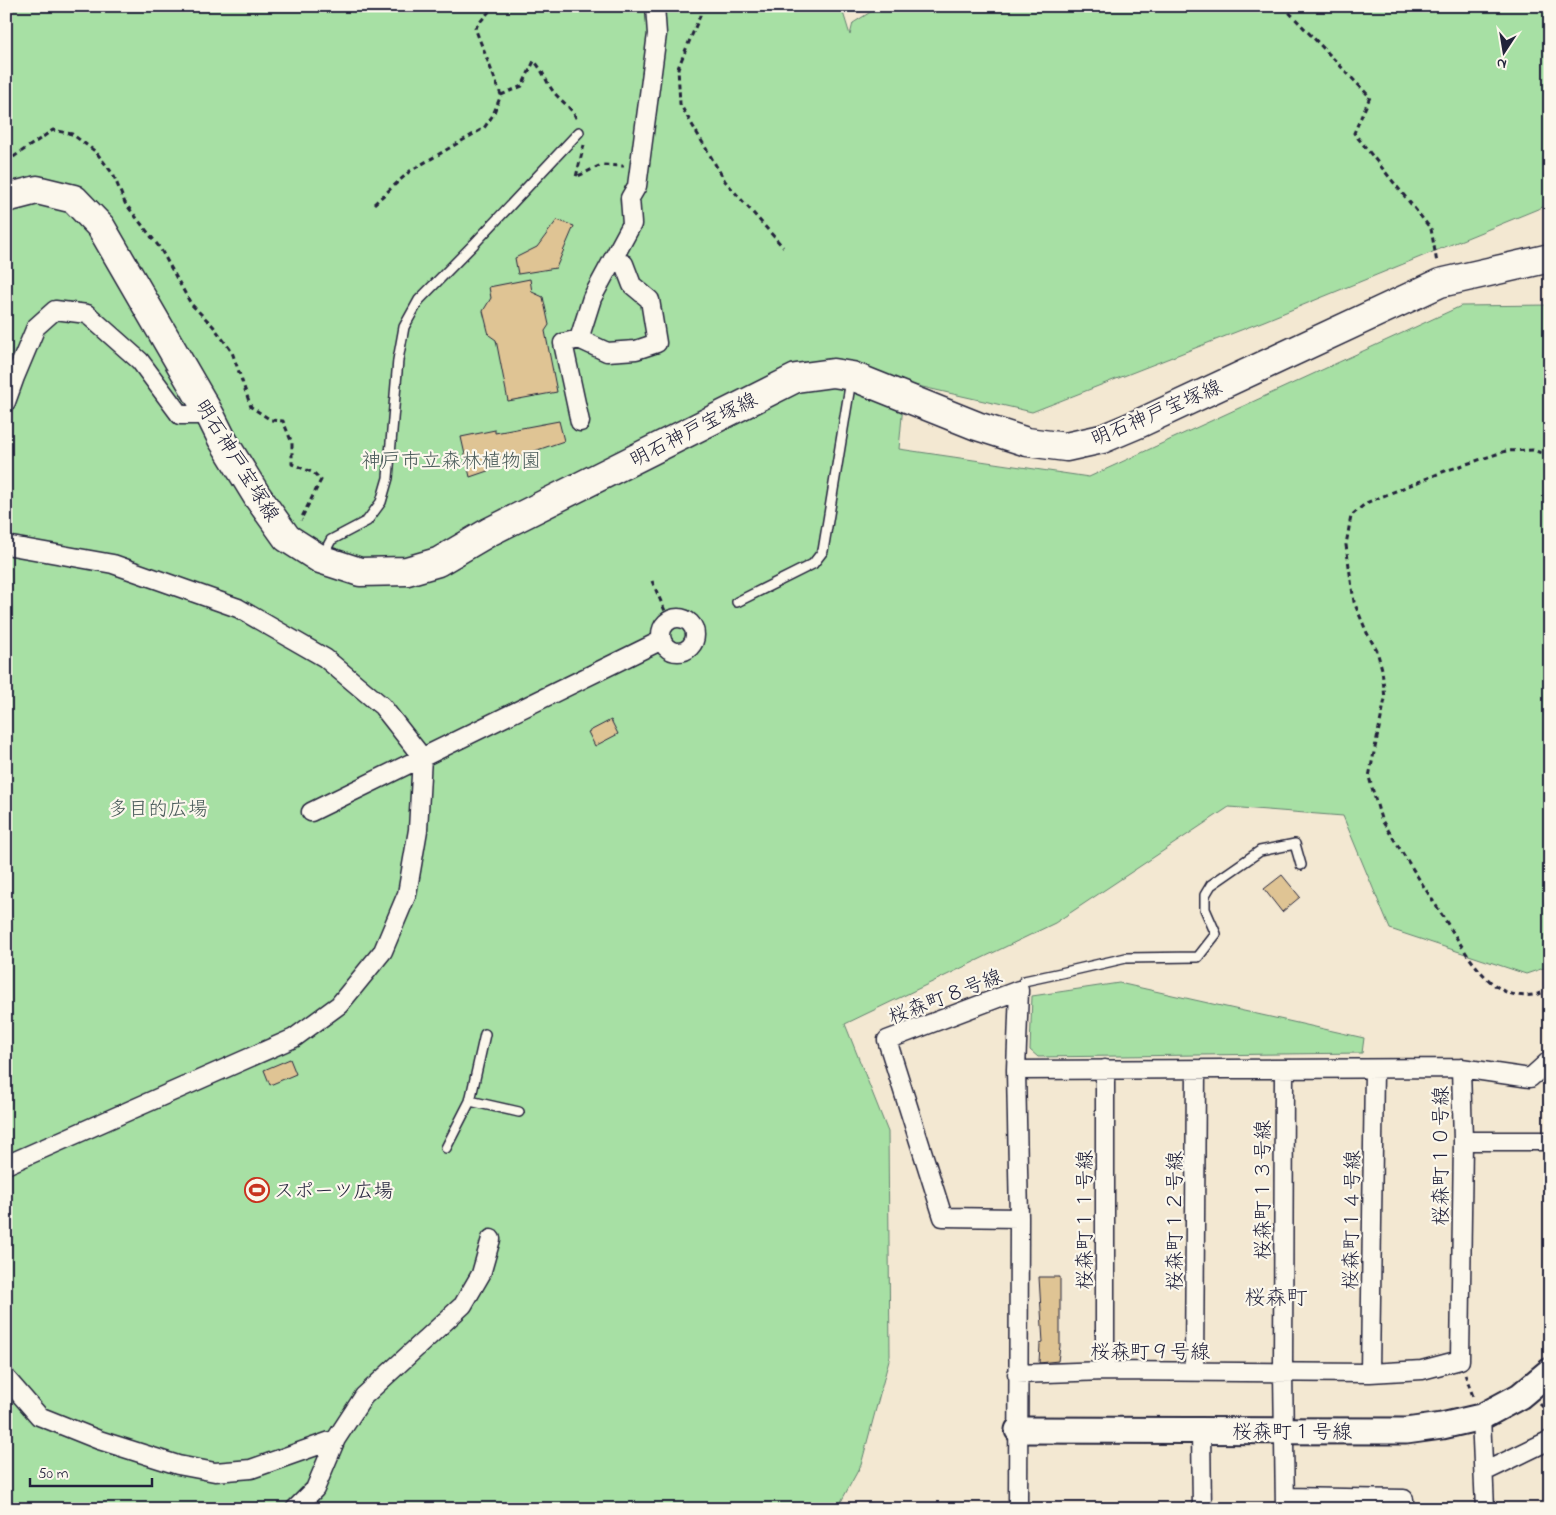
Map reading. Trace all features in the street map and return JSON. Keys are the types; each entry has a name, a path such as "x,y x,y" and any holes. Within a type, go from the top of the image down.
{"main road":[{"name":"明石神戸宝塚線","path":"6,198 37,190 74,199 102,227 222,439 257,496 287,538 320,559 360,572 407,571 438,562 489,532 796,378 833,373 852,376 977,426 1027,442 1066,447 1102,439 1140,423 1440,283 1550,258"}],"street":[{"path":"579,339 592,298 632,224 630,198 637,186 657,34 655,6"},
{"path":"580,422 562,343 579,339 607,352 636,350 657,343 650,300 632,285 624,264 612,262"},
{"path":"6,402 36,327 55,310 86,314 140,361 180,414 210,415"},
{"path":"6,545 113,564 238,608 325,658 382,706 422,757 418,830 407,894 383,951 339,1005 294,1038 6,1165"},
{"path":"679,618 689,621 695,630 694,641 688,649 678,652 668,649 662,640 662,628 669,620 679,618"},
{"path":"311,812 662,640"},
{"name":"桜森町８号線","path":"1018,1509 1019,1218 1016,1070 1019,990 887,1040 943,1217 1019,1218"},
{"path":"1461,1068 1530,1078 1550,1060"},
{"name":"桜森町１４号線","path":"1370,1373 1374,1068"},
{"name":"桜森町１０号線","path":"1016,1070 1461,1068 1460,1360"},
{"name":"桜森町１１号線","path":"1105,1069 1105,1371"},
{"name":"桜森町１３号線","path":"1284,1069 1283,1372 1285,1503"},
{"name":"桜森町１２号線","path":"1194,1372 1196,1070"},
{"path":"1462,1141 1550,1141"},
{"path":"295,1509 315,1489 336,1439 364,1396 463,1304 481,1274 492,1239"},
{"path":"1283,1372 1370,1373 1422,1370 1460,1360"},
{"name":"桜森町９号線","path":"1017,1374 1105,1371 1283,1372"},
{"name":"桜森町１号線","path":"1018,1430 1406,1431 1442,1426 1481,1417 1520,1396 1550,1371"},
{"path":"6,1378 38,1416 99,1440 178,1465 215,1472 251,1469 336,1439"},
{"path":"1481,1417 1485,1509"},
{"path":"1200,1430 1202,1509"},
{"path":"1484,1472 1550,1440"},
{"path":"1285,1503 1404,1498 1404,1509"}],"lane":[{"path":"320,559 331,540 367,520 381,502 388,478 398,360 404,327 419,300 579,132"},
{"path":"737,602 812,564 823,551 852,376"},
{"path":"1019,990 1024,980 1126,958 1198,957 1216,934 1205,909 1205,895 1211,885 1260,851 1295,844 1301,865"},
{"path":"446,1148 470,1101 485,1034"},
{"path":"470,1101 519,1112"}],"path":[{"path":"374,204 410,171 484,128 493,115 501,95 475,28 492,8 491,6"},
{"path":"699,6 700,16 678,68 680,104 725,181 783,247"},
{"path":"1283,6 1370,97 1354,133 1431,229 1440,283"},
{"path":"6,162 53,130 72,134 96,152 113,174 126,203 160,248 191,304 213,326 232,352 251,407 271,420 283,421 292,443 292,464 314,473 322,480 301,519 304,525"},
{"path":"1550,456 1533,450 1506,451 1445,471 1366,503 1351,516 1346,545 1354,602 1366,632 1377,650 1382,669 1385,699 1368,777 1381,819 1468,956 1484,977 1498,989 1510,995 1536,996 1550,990"},
{"path":"652,581 669,620"},
{"path":"1460,1360 1481,1417"}],"green space":[{"name":"神戸市立森林植物園","path":"6,6 841,6 850,35 853,23 880,6 1550,6 1550,204 1264,321 1032,412 905,383 899,449 1089,477 1461,306 1550,305 1550,966 1526,974 1390,929 1343,816 1229,807 1055,923 845,1024 888,1132 890,1356 861,1465 837,1509 6,1509"},
{"path":"1119,983 1364,1038 1362,1053 1038,1057 1030,1050 1032,996"}],"building":[{"path":"557,220 574,226 556,268 518,274 515,258 537,247"},
{"path":"530,279 532,292 543,297 549,325 545,331 557,392 508,401 496,340 489,335 483,311 491,298 489,287"},
{"path":"559,421 564,441 502,462 502,466 470,477 461,437 495,430 495,433"},
{"path":"611,720 618,734 595,746 588,732"},
{"path":"1282,875 1300,897 1282,912 1264,889"},
{"path":"290,1059 296,1074 270,1085 264,1070"},
{"path":"1039,1277 1060,1277 1060,1346 1058,1361 1039,1363 1040,1344 1043,1343"}],"place":[{"name":"スポーツ広場","path":"257,1190"}],"district":[{"name":"桜森町","path":"1276,1297"}],"park label":[{"name":"多目的広場","path":"158,808"}]}
